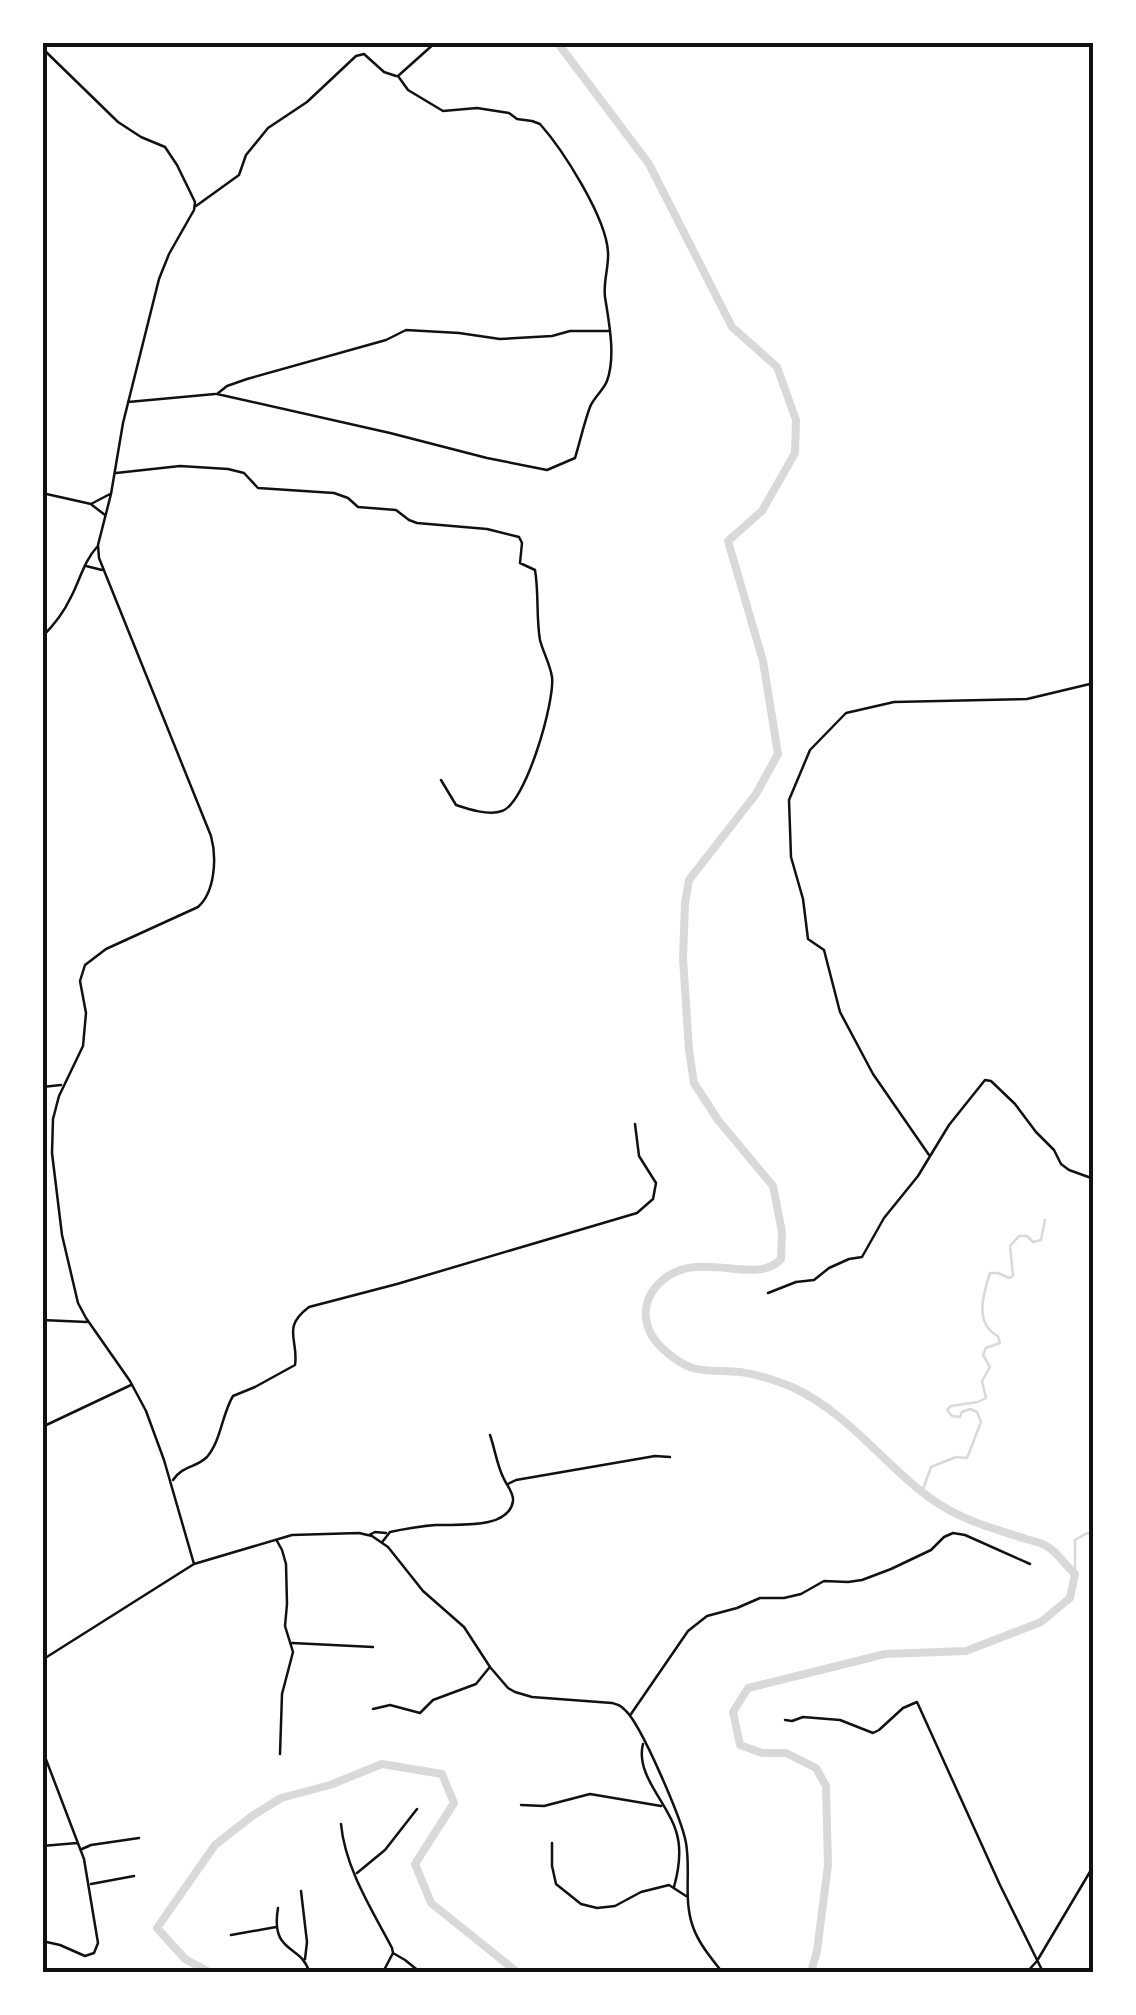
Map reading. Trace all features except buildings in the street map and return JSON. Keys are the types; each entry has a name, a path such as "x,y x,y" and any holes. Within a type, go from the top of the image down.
{"street":[{"path":"398,76 436,42"},
{"path":"42,48 118,122 164,147 184,177 195,207"},
{"path":"128,402 216,393 487,458 547,470 561,466 576,457 591,404 607,381 610,350 604,287 606,240 581,181 535,121 477,108 444,111 408,90 398,76 384,72 362,54 307,102 268,128 246,155 239,175 195,207 158,279 128,402 98,546 99,558 211,836 212,873 202,904 106,949 85,965 80,980 86,1013 83,1046 62,1085 52,1133 55,1186 78,1303 150,1419 194,1564"},
{"path":"216,393 246,379 381,341 402,331 500,339 609,331"},
{"path":"114,473 180,466 235,470 244,473 258,488 334,493 360,508 396,510 417,523 487,529 519,537 521,564 535,570 540,636 552,676 535,758 514,800 502,811 456,805 441,780"},
{"path":"42,493 91,504 111,494"},
{"path":"91,504 106,516"},
{"path":"42,637 70,600 89,556 98,546"},
{"path":"85,566 104,570"},
{"path":"929,1155 873,1074 840,1012 824,950 808,939 803,898 791,857 789,800 810,750 846,714 894,702 1027,700 1094,682"},
{"path":"768,1293 814,1280 829,1268 862,1256 884,1218 918,1176 982,1082 988,1080 1014,1104 1053,1148 1061,1164 1094,1179"},
{"path":"45,1088 62,1085"},
{"path":"45,1088 59,1096"},
{"path":"171,1483 181,1470 200,1462 210,1452 233,1396 294,1365 294,1323 309,1307 536,1244 646,1207 653,1198 655,1180 639,1156 634,1124"},
{"path":"42,1320 89,1322"},
{"path":"42,1427 132,1385"},
{"path":"369,1535 494,1521 501,1516 513,1502 490,1434"},
{"path":"508,1486 516,1480 590,1466 670,1457"},
{"path":"42,1660 194,1564 306,1533 369,1535 382,1542 423,1591 464,1628 502,1683 515,1692 635,1706"},
{"path":"382,1542 387,1533"},
{"path":"630,1716 690,1627 713,1614 760,1598 801,1594 824,1581 862,1580 931,1550 953,1533 1030,1564"},
{"path":"276,1539 286,1564 285,1626 293,1657 282,1694 280,1754"},
{"path":"291,1644 373,1648"},
{"path":"373,1709 390,1706 420,1713 430,1702 476,1684 490,1667"},
{"path":"786,1720 840,1720 872,1733 903,1708 917,1702 1042,1972"},
{"path":"621,1706 645,1741 682,1824 693,1929 722,1972"},
{"path":"645,1741 641,1749 645,1768 676,1828 679,1868 674,1888"},
{"path":"42,1749 82,1849 98,1942 94,1953 85,1956 60,1944 42,1941"},
{"path":"521,1805 544,1806 594,1794 625,1802 663,1805"},
{"path":"356,1874 385,1850 416,1809"},
{"path":"342,1824 356,1874 393,1954 420,1972"},
{"path":"82,1849 139,1838"},
{"path":"42,1846 79,1842"},
{"path":"552,1843 556,1884 589,1907 608,1908 640,1892 669,1885 687,1897"},
{"path":"1027,1972 1094,1864"},
{"path":"89,1884 134,1876"},
{"path":"301,1890 307,1942 304,1960"},
{"path":"278,1908 279,1937 304,1960 309,1972"},
{"path":"231,1935 278,1926"},
{"path":"383,1972 393,1954"}],"waterway":[{"path":"557,42 649,164 732,327 777,367 796,420 795,453 762,511 728,541 763,661 778,754 756,794 689,880 683,958 694,1083 718,1120 773,1186 782,1232 781,1259 755,1270 686,1268 670,1275 650,1296 648,1328 663,1349 682,1364 760,1376 816,1400 938,1504 977,1523 1046,1546 1075,1574 1070,1598 1041,1622 966,1651 885,1654 748,1688 733,1712 740,1745 762,1753 786,1753 816,1768 826,1786 828,1865 811,1972"},
{"path":"922,1492 931,1467 956,1457 967,1458 981,1422 977,1412 970,1409 960,1417 947,1410 986,1398 982,1381 990,1367 983,1355 986,1348 1000,1343 983,1316 990,1273 1013,1276 1010,1246 1019,1236 1027,1236 1033,1242 1041,1240 1045,1220"},
{"path":"1075,1574 1075,1540 1087,1533 1094,1535"},
{"path":"209,1972 185,1959 157,1928 215,1845 281,1798 330,1785 382,1764 442,1774 454,1803 415,1864 431,1903 517,1972"}]}
